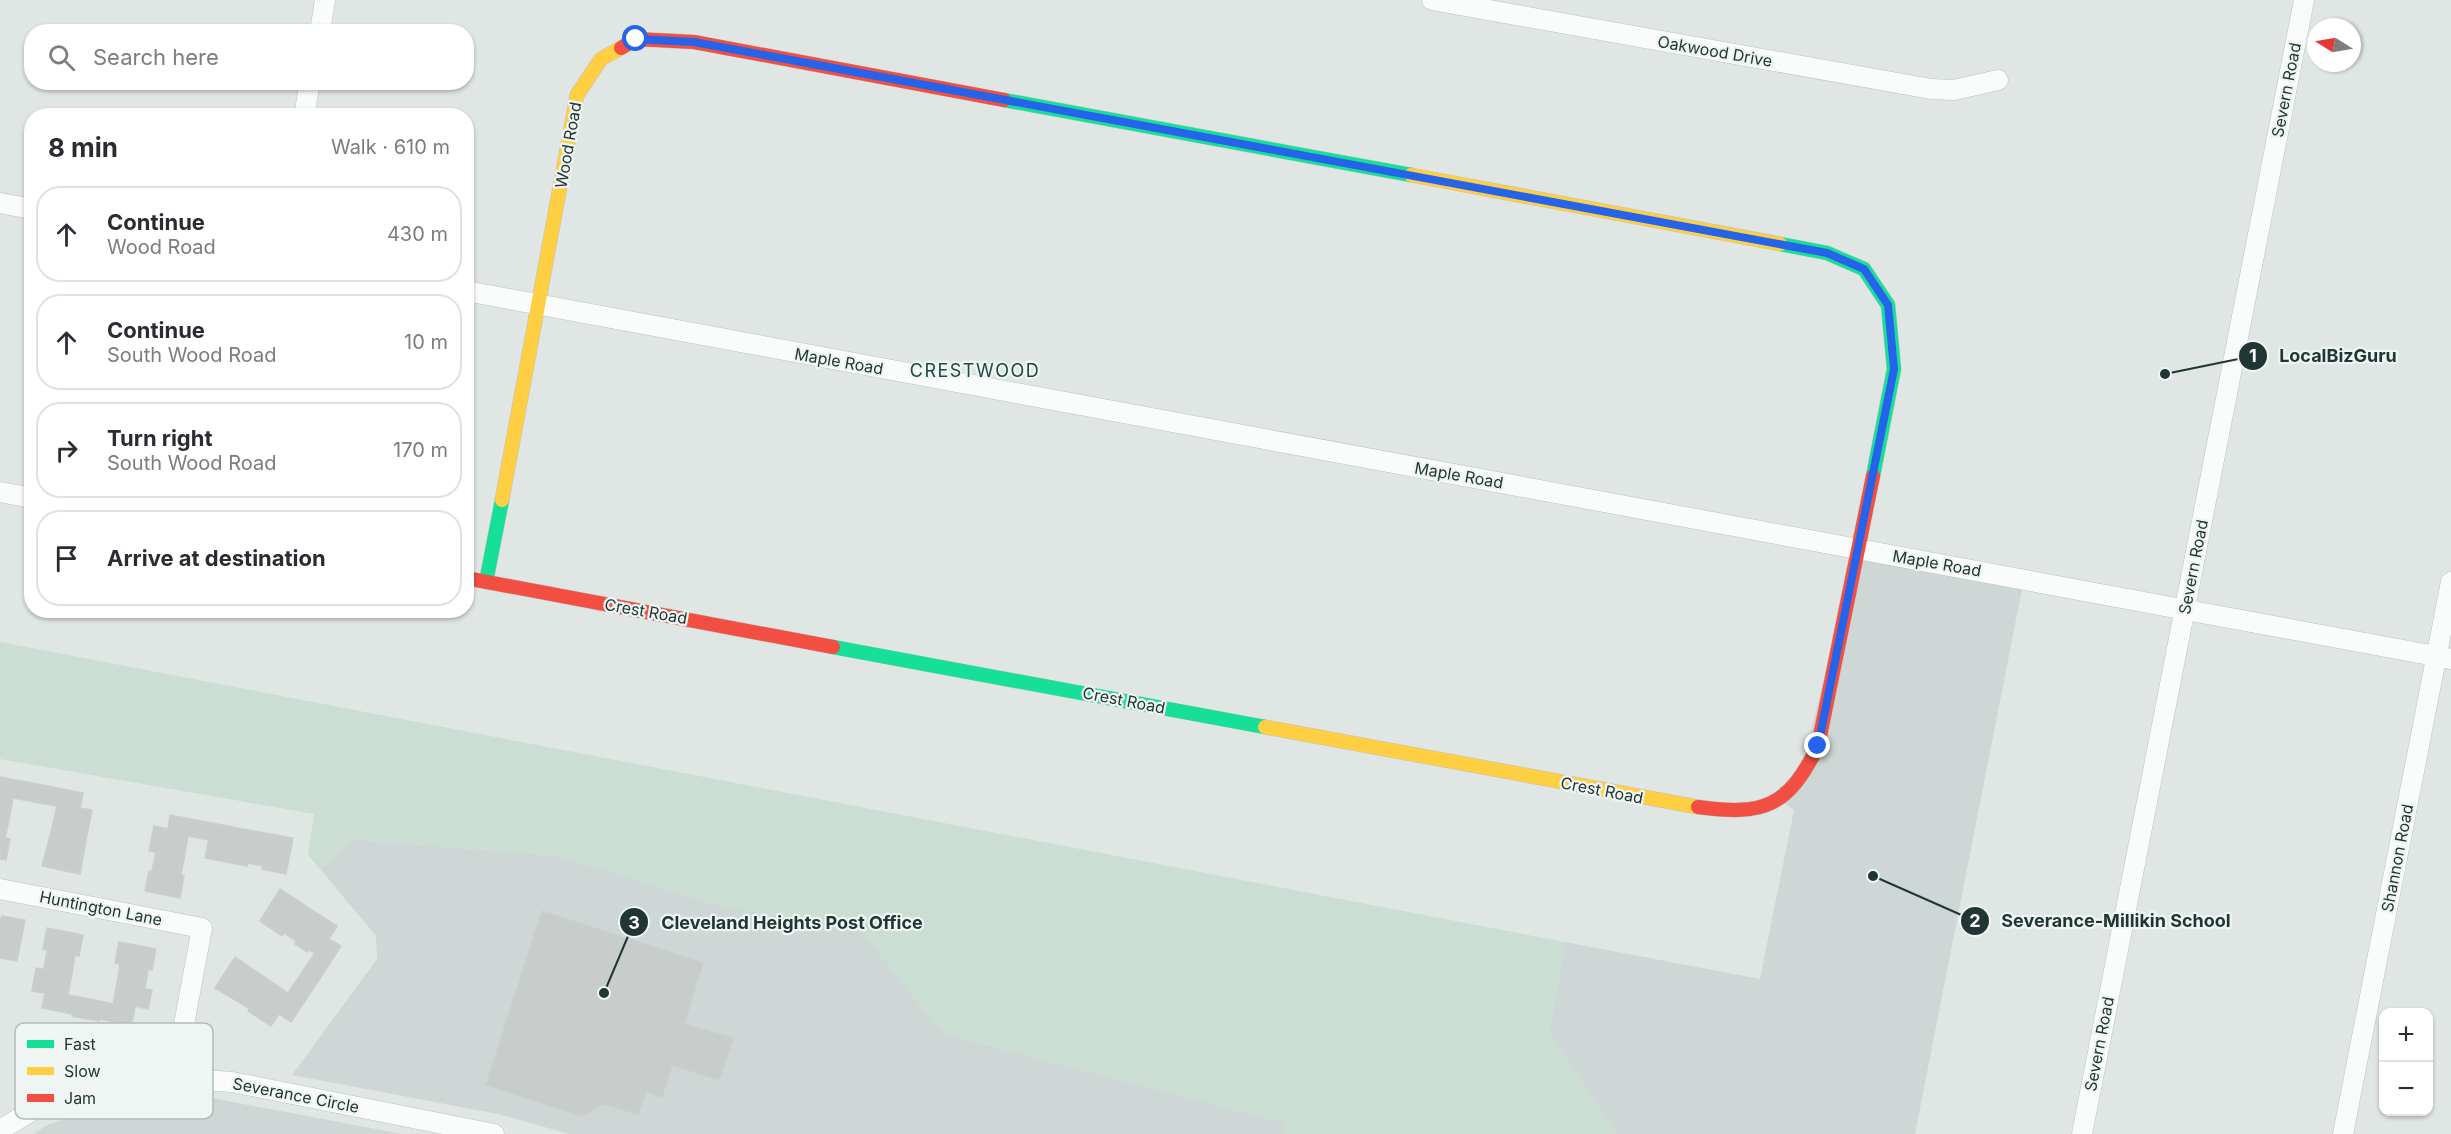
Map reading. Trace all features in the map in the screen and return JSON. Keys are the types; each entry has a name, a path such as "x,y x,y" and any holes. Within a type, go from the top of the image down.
{"street":[{"path":"321,24 325,0"},
{"name":"Oakwood Drive","path":"1432,0 1931,89 1954,90 1998,80"},
{"name":"Severn Road","path":"2082,1134 2304,0"},
{"name":"Wood Road","path":"486,582 577,95 601,59 636,39 694,42 1827,253 1864,269 1888,305 1894,369 1856,548 1825,720 1818,746 1798,784 1779,799"},
{"path":"305,108 309,90"},
{"path":"0,203 24,208"},
{"name":"Maple Road","path":"474,293 2444,657"},
{"path":"0,492 24,496"},
{"name":"Crest Road","path":"474,580 1688,806 1743,812 1762,808 1779,799"},
{"name":"Shannon Road","path":"2343,1134 2444,657 2451,582"},
{"name":"Huntington Lane","path":"0,889 202,927 184,1023"},
{"name":"Severance Circle","path":"213,1081 232,1082 494,1134"},
{"name":"Severance Circle","path":"0,1130 18,1119"}],"shaded area":[{"path":"1856,548 2024,579 1915,1134 1617,1134 1549,1033 1565,942 1760,979 1794,810 1779,799 1798,784"},
{"path":"353,839 560,856 727,908 858,926 934,1023 949,1035 1327,1134 569,1134 498,1114 292,1075 377,959 376,936 321,870"},
{"path":"213,1099 402,1134 33,1134 63,1119 213,1119"}],"green space":[{"path":"0,642 1565,942 1549,1033 1617,1134 1282,1134 1285,1123 949,1035 934,1023 858,926 727,908 560,856 353,839 321,870 308,855 314,814 0,759"}],"building":[{"path":"0,777 38,784 34,802 13,798 9,820 0,818"},
{"path":"38,784 83,793 80,808 92,810 87,835 52,828 57,806 34,802"},
{"path":"170,815 212,823 209,840 188,836 184,858 149,851 154,826 168,829"},
{"path":"0,818 9,820 5,838 10,839 6,860 0,859"},
{"path":"212,823 254,831 247,866 205,858"},
{"path":"52,828 87,835 80,874 42,866"},
{"path":"254,831 293,838 286,874 262,869 263,866 248,863"},
{"path":"156,852 184,858 180,898 145,891"},
{"path":"280,889 315,912 296,941 284,933 282,936 260,921"},
{"path":"542,911 703,963 684,1024 733,1038 719,1080 672,1065 662,1097 646,1092 638,1114 604,1104 582,1116 486,1085"},
{"path":"315,912 337,926 329,939 341,946 317,983 302,972 315,953 309,950 307,952 295,944"},
{"path":"2,916 25,920 17,961 0,958"},
{"path":"47,928 83,935 79,956 75,955 72,974 44,969 47,950 43,949"},
{"path":"119,942 156,949 152,970 148,969 145,988 117,983 120,964 115,963"},
{"path":"235,957 269,980 250,1009 215,988"},
{"path":"36,968 72,974 68,995 91,999 87,1019 42,1008 45,993 32,991"},
{"path":"302,972 317,983 291,1022 279,1014 271,1026 248,1011 269,980 288,993"},
{"path":"117,983 152,990 148,1009 135,1006 132,1023 87,1019 91,999 113,1004"}],"traffic: fast":[{"path":"1004,100 1411,175"},
{"path":"1780,244 1827,253 1864,269 1888,305 1894,369 1873,476"},
{"path":"486,582 502,500"},
{"path":"833,647 1265,727"}],"traffic: slow":[{"path":"502,500 577,95 601,59 621,48"},
{"path":"1411,175 1780,244"},
{"path":"1265,727 1698,807"}],"traffic: jam":[{"path":"621,48 636,39 694,42 1004,100"},
{"path":"1698,807 1740,810 1772,803 1796,783 1807,767 1818,746 1873,476"},
{"path":"474,580 833,647"}],"place":[{"name":"LocalBizGuru","path":"2165,374"},
{"name":"Severance-Millikin School","path":"1873,876"},
{"name":"Cleveland Heights Post Office","path":"604,993"}],"district":[{"name":"CRESTWOOD","path":"975,371"}],"route":[{"path":"636,39 694,42 1827,253 1864,269 1888,305 1894,369 1860,528 1825,720 1818,746"}]}
